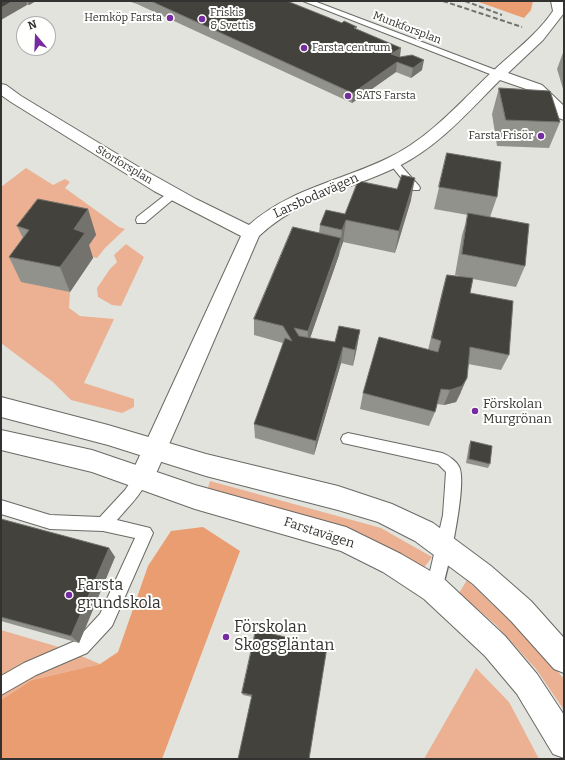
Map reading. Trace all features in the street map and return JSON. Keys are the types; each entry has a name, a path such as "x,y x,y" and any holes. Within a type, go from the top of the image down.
{"street":[{"name":"Larsbodavägen","path":"142,479 251,233 262,221 279,210 393,162 415,151 445,128 498,74 552,24 559,11 557,1"},
{"path":"498,74 537,88 564,115"},
{"name":"Storforsplan","path":"1,88 16,99 173,194 220,220 251,233"},
{"path":"1,407 155,449 212,467 338,498 383,512 424,532 482,575 521,610 564,658"},
{"name":"Farstavägen","path":"1,440 92,461 207,500 346,540 392,563 434,589 496,646 527,684 564,743"}],"lane":[{"name":"Munkforsplan","path":"307,1 498,74"},
{"path":"393,162 415,188"},
{"path":"141,220 173,194"},
{"path":"348,439 442,459 453,470 454,486 444,546 434,589"},
{"path":"103,524 130,495 142,479"},
{"path":"1,507 50,522 103,524 145,533 106,620 81,647 30,669 1,686"}],"shaded area":[{"path":"476,1 533,1 531,10 524,18"},
{"path":"26,168 53,185 65,179 70,182 65,188 119,227 125,229 97,258 83,255 95,235 48,226 70,292 69,308 80,316 114,319 84,383 134,399 134,407 122,413 71,400 53,382 1,343 1,187"},
{"path":"126,244 144,257 121,306 112,305 98,297 97,288 110,269 117,262 114,255"},
{"path":"210,481 381,528 432,557 423,569 358,533 208,488"},
{"path":"203,527 240,551 162,759 1,759 1,700 32,680 100,664 118,652 148,566 171,531"},
{"path":"467,580 535,645 564,679 564,710 536,669 496,625 459,593"},
{"path":"1,630 62,648 100,664 32,680 1,700"},
{"path":"476,668 509,702 539,759 424,759"}],"building":[{"path":"1,1 13,1 1,8"},
{"name":"Farsta centrum","path":"151,1 287,1 342,23 344,21 357,27 354,28 401,48 391,54 400,57 412,55 424,60 413,68 397,62 353,93"},
{"path":"499,88 550,91 560,122 506,120"},
{"path":"447,153 501,162 497,197 439,187"},
{"path":"402,175 415,178 399,231 346,220 342,230 320,225 326,210 345,214 358,181 397,189"},
{"path":"38,199 88,209 74,229 85,233 60,267 9,257 29,230 17,226"},
{"path":"468,213 529,224 525,266 462,254"},
{"path":"293,227 341,238 308,331 294,328 299,336 335,342 339,326 360,330 355,350 343,347 316,441 254,424 285,338 292,341 283,326 254,319"},
{"path":"447,275 473,278 470,293 513,301 509,355 470,347 467,378 462,386 450,390 441,389 435,412 363,393 379,337 438,352 441,341 432,338"},
{"path":"471,441 492,446 490,464 469,459"},
{"path":"1,519 109,548 71,636 1,617"},
{"path":"256,630 327,647 309,759 238,759 252,695 242,693"}],"railway":[{"path":"443,1 522,27"},
{"path":"465,1 502,15"}],"place":[{"name":"Hemköp Farsta","path":"170,18"},
{"name":"Friskis & Svettis","path":"202,19"},
{"name":"Farsta centrum","path":"304,48"},
{"name":"SATS Farsta","path":"348,96"},
{"name":"Farsta Frisör","path":"541,136"},
{"name":"Förskolan Murgrönan","path":"475,411"},
{"name":"Farsta grundskola","path":"69,595"},
{"name":"Förskolan Skogsgläntan","path":"226,637"}]}
